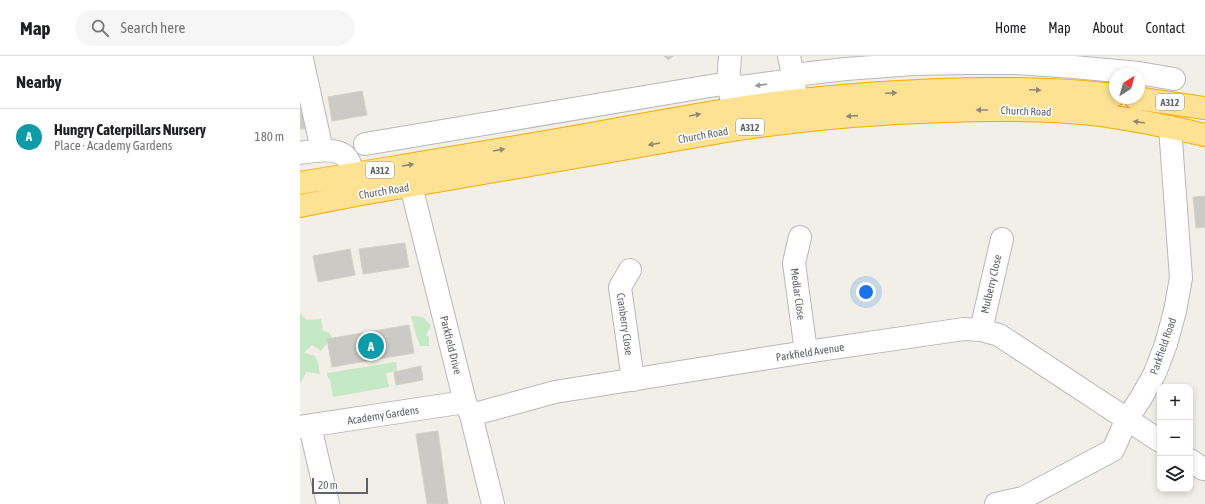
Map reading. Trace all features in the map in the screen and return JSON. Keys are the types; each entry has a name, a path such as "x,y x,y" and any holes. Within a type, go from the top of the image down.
{"highway":[{"name":"Church Road","path":"300,183 460,157 734,108 849,95 964,90 1030,90 1072,91 1109,95"},
{"name":"A312","path":"1145,99 1205,108"},
{"name":"Church Road","path":"300,206 738,129 786,122 850,116 922,112 1015,110 1101,116 1170,127 1205,135"}],"street":[{"path":"730,56 728,83 734,108"},
{"path":"300,59 302,59 322,150"},
{"path":"791,66 846,69 913,64 1009,63 1105,69 1174,79"},
{"path":"365,144 728,83 741,87 786,81 791,66"},
{"path":"791,66 797,101"},
{"name":"Parkfield Road","path":"996,504 1023,498 1113,450 1127,419 1155,373 1166,344 1173,318 1180,278 1170,127"},
{"name":"Church Road","path":"300,153 322,150 342,154 349,161 352,174"},
{"name":"Parkfield Drive","path":"411,186 493,504"},
{"name":"Medlar Close","path":"800,237 794,263 806,352"},
{"name":"Mulberry Close","path":"981,330 1002,239"},
{"name":"Cranberry Close","path":"630,270 620,287 633,380"},
{"name":"Parkfield Avenue","path":"468,409 555,392 806,352 964,329 981,330 999,335 1157,439"},
{"name":"Academy Gardens","path":"305,427 468,409"},
{"path":"305,427 328,504"}],"green space":[{"path":"300,313 306,320 321,319 323,331 328,332 332,337 321,351 312,345 304,353 315,356 318,362 320,374 306,372 300,384"},
{"path":"411,316 423,317 431,326 426,335 429,337 429,346 420,346"},
{"path":"396,362 397,371 386,373 389,387 333,397 330,379 328,378 327,373"}],"building":[{"path":"664,56 673,56 668,60"},
{"path":"300,89 311,128 300,129"},
{"path":"362,91 367,115 332,121 328,97"},
{"path":"1205,196 1205,227 1196,228 1193,197"},
{"path":"405,243 409,267 363,274 359,249"},
{"path":"350,249 355,275 318,282 313,256"},
{"path":"409,325 414,353 332,367 327,339"},
{"path":"421,366 423,380 396,385 394,372"},
{"path":"438,431 448,504 427,504 416,434"}],"place":[{"name":"Hungry Caterpillars Nursery","path":"371,346"}]}
